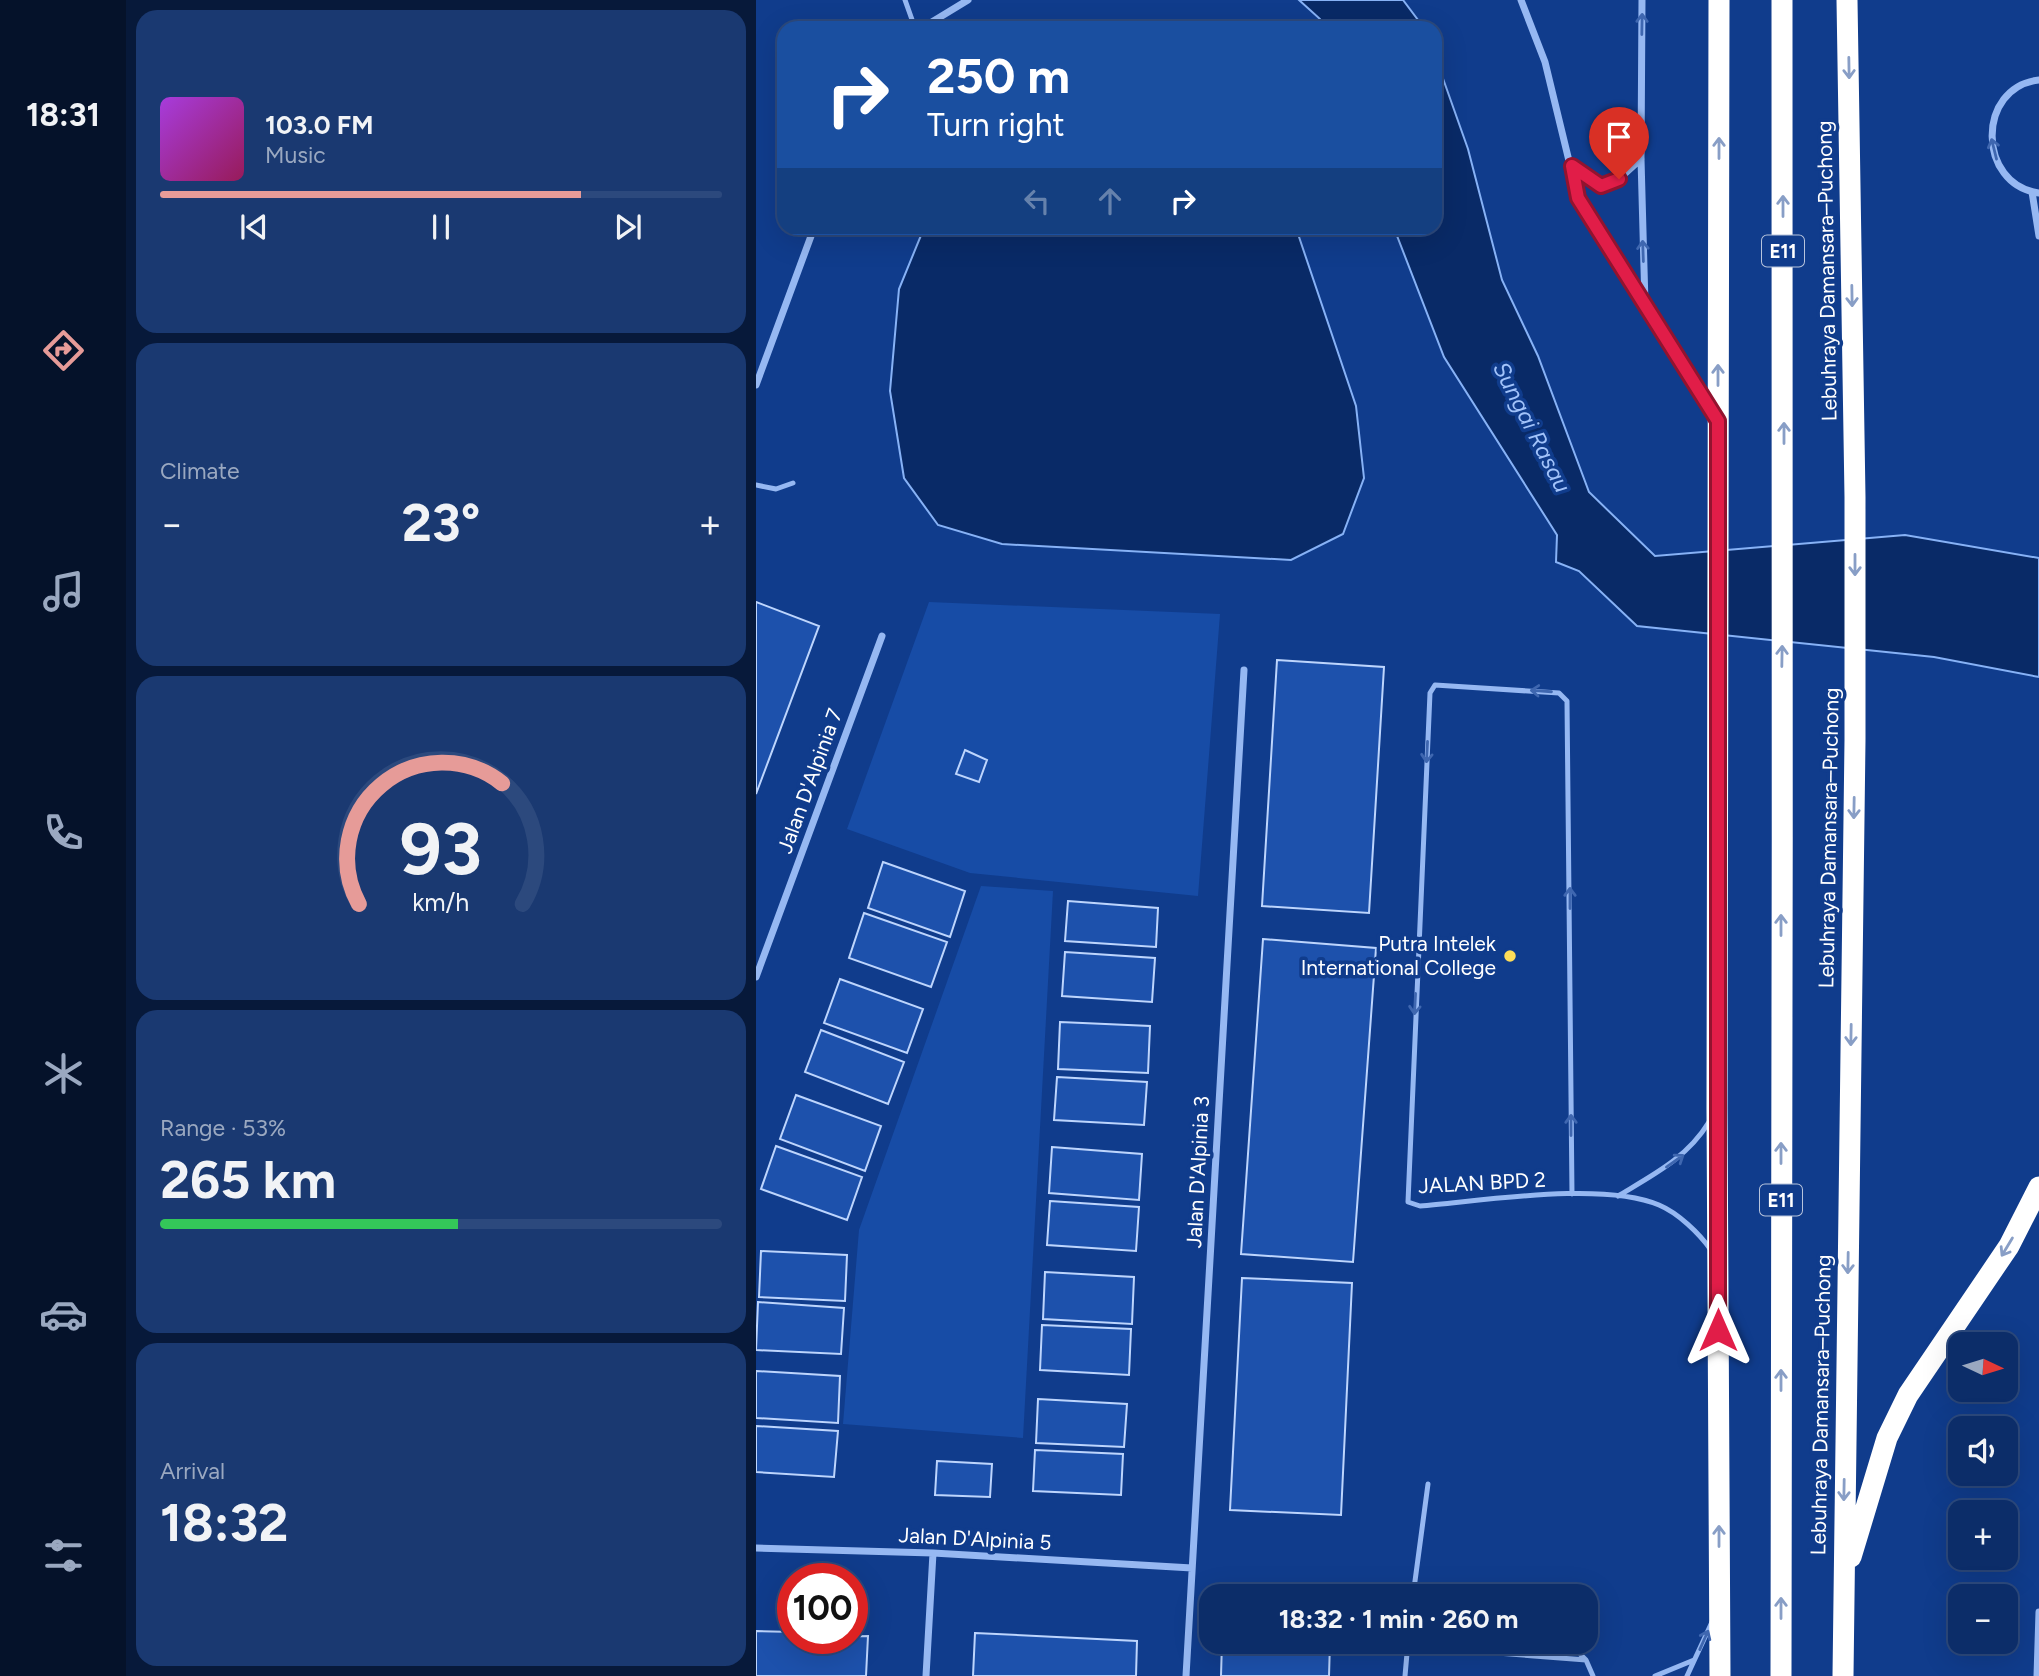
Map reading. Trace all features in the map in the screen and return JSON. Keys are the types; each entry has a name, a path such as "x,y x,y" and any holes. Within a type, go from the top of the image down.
{"highway":[{"path":"1719,0 1717,1258 1720,1676"},
{"name":"Lebuhraya Damansara–Puchong","path":"1782,0 1782,1676"},
{"name":"Lebuhraya Damansara–Puchong","path":"1843,1676 1855,740 1855,497 1847,0"},
{"path":"1843,1583 1887,1438 1908,1395 2009,1246 2039,1187"}],"street":[{"path":"934,21 968,0"},
{"path":"1521,0 1545,62 1578,198 1718,421"},
{"path":"1643,0 1641,159 1645,304"},
{"path":"2039,80 2016,89 2002,101 1993,118 1991,136 1994,155 2002,171 2015,184 2035,192 2039,236"},
{"path":"1572,166 1601,186 1619,179 1641,159"},
{"path":"756,385 811,235"},
{"name":"Jalan D'Alpinia 7","path":"756,977 883,636"},
{"name":"Jalan D'Alpinia 3","path":"1186,1676 1244,670"},
{"name":"Jalan D'Alpinia 5","path":"756,1548 933,1553 1192,1568"},
{"path":"926,1676 933,1553"},
{"path":"2037,1676 2039,1612"}],"lane":[{"path":"905,0 912,21"},
{"path":"756,485 776,489 793,483"},
{"name":"JALAN BPD 2","path":"1435,685 1559,692 1567,701 1572,1194 1420,1206 1408,1202 1430,693 1435,685"},
{"path":"1618,1196 1682,1157 1699,1139 1717,1109"},
{"path":"1572,1194 1618,1196 1659,1205 1702,1237 1717,1258"},
{"path":"1415,1584 1428,1484"},
{"path":"1687,1676 1720,1604"},
{"path":"1405,1676 1407,1654"},
{"path":"1519,1654 1586,1660"},
{"path":"1580,1654 1586,1660 1593,1676"},
{"path":"1655,1676 1695,1659"}],"shaded area":[{"path":"929,602 1220,614 1198,896 970,873 847,829"},
{"path":"981,886 1053,891 1023,1438 843,1424 859,1230"}],"water":[{"path":"1299,0 1403,0 1419,21 1321,21"},
{"name":"Sungai Rasau","path":"1442,76 1468,149 1502,280 1538,356 1589,492 1655,556 1905,535 2039,558 2039,677 1934,657 1637,626 1579,571 1556,562 1557,535 1444,357 1397,235 1442,235"},
{"path":"921,235 1298,235 1356,406 1364,478 1343,534 1291,560 1002,544 938,525 904,478 890,391 899,289"}],"building":[{"path":"756,602 819,626 756,794"},
{"path":"1277,660 1384,667 1369,913 1262,906"},
{"path":"965,750 987,760 979,782 956,774"},
{"path":"883,862 965,891 950,937 868,908"},
{"path":"1068,901 1158,908 1156,947 1065,941"},
{"path":"864,913 947,942 931,987 849,958"},
{"path":"1263,939 1376,948 1353,1262 1241,1254"},
{"path":"1065,952 1155,958 1152,1002 1062,996"},
{"path":"840,979 923,1009 907,1053 824,1023"},
{"path":"1060,1022 1150,1026 1148,1073 1058,1069"},
{"path":"821,1030 904,1062 888,1104 805,1072"},
{"path":"1057,1077 1147,1082 1144,1125 1054,1120"},
{"path":"796,1095 881,1126 865,1171 780,1139"},
{"path":"776,1146 862,1177 847,1220 761,1189"},
{"path":"1052,1147 1142,1154 1139,1200 1049,1193"},
{"path":"1050,1201 1139,1207 1136,1251 1047,1245"},
{"path":"761,1251 847,1255 845,1301 759,1297"},
{"path":"1045,1272 1134,1277 1132,1324 1043,1319"},
{"path":"1242,1278 1352,1283 1341,1515 1230,1510"},
{"path":"758,1302 844,1308 841,1354 756,1350"},
{"path":"1042,1325 1131,1329 1129,1375 1040,1370"},
{"path":"756,1371 840,1376 838,1423 756,1418"},
{"path":"1038,1399 1127,1404 1124,1447 1036,1443"},
{"path":"756,1426 838,1431 834,1477 756,1472"},
{"path":"1035,1450 1123,1454 1121,1495 1033,1491"},
{"path":"937,1461 992,1464 990,1497 935,1495"},
{"path":"756,1631 777,1632 777,1654 867,1654 866,1676 756,1676"},
{"path":"975,1633 1137,1641 1136,1676 973,1676"},
{"path":"1222,1654 1330,1654 1329,1676 1221,1676"}],"place":[{"name":"Putra Intelek International College","path":"1510,956"}],"route":[{"path":"1619,179 1601,186 1572,166 1578,198 1718,421 1718,1330"}]}
